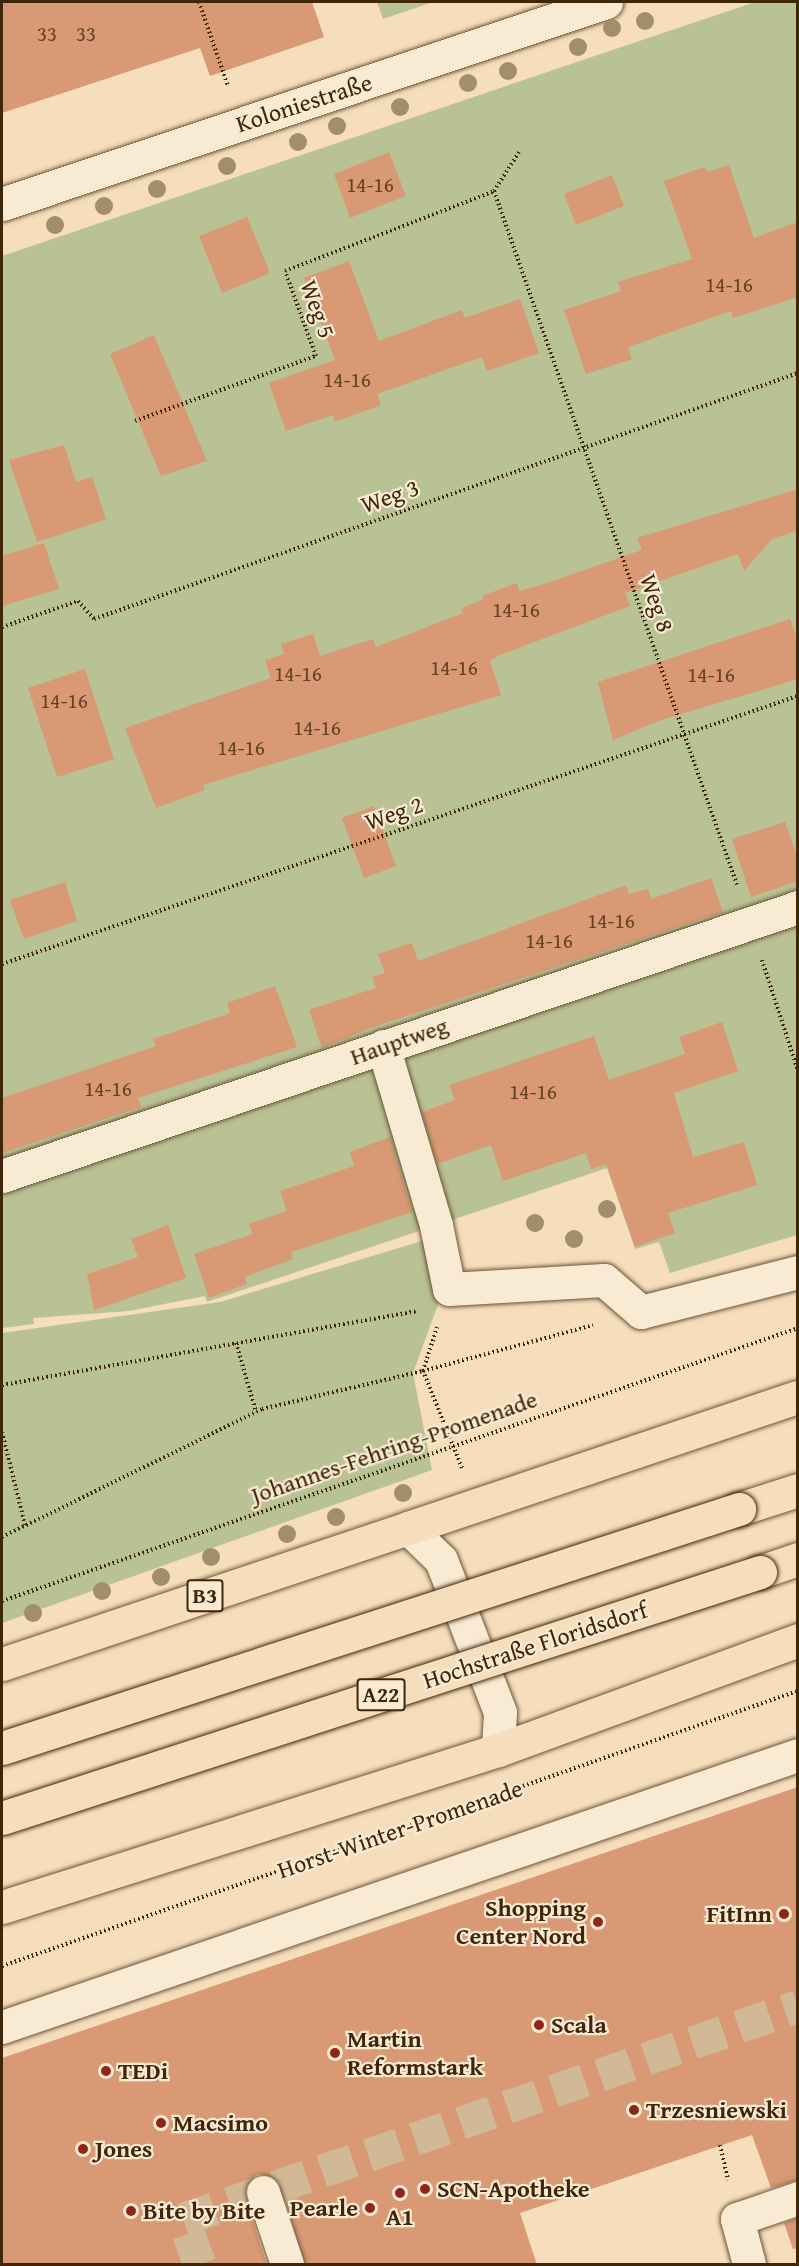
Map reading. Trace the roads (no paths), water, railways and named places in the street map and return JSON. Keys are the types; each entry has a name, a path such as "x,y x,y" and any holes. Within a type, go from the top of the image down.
{"main road":[{"path":"408,1528 798,1397"},
{"path":"2,1748 798,1490"},
{"name":"B3","path":"2,1664 408,1528"},
{"name":"Hochstraße Floridsdorf","path":"2,1818 798,1559"},
{"path":"2,1907 498,1750 798,1640"}],"street":[{"name":"Koloniestraße","path":"2,204 606,2"},
{"name":"Hauptweg","path":"2,1176 798,907"},
{"path":"383,1046 436,1225 446,1297 604,1280 641,1312 798,1272"},
{"name":"Horst-Winter-Promenade","path":"408,1528 441,1560 500,1712 498,1750"},
{"path":"2,2027 798,1755"},
{"path":"263,2192 287,2265"},
{"path":"748,2265 737,2219 798,2198"}],"tunnel":[{"path":"200,2264 183,2219 798,2006"}],"place":[{"name":"FitInn","path":"784,1914"},
{"name":"Shopping Center Nord","path":"598,1922"},
{"name":"Scala","path":"539,2025"},
{"name":"Martin Reformstark","path":"335,2053"},
{"name":"TEDi","path":"106,2071"},
{"name":"Trzesniewski","path":"634,2110"},
{"name":"Macsimo","path":"161,2123"},
{"name":"Jones","path":"83,2149"},
{"name":"SCN-Apotheke","path":"425,2189"},
{"name":"A1","path":"400,2193"},
{"name":"Pearle","path":"370,2208"},
{"name":"Bite by Bite","path":"131,2211"}]}
